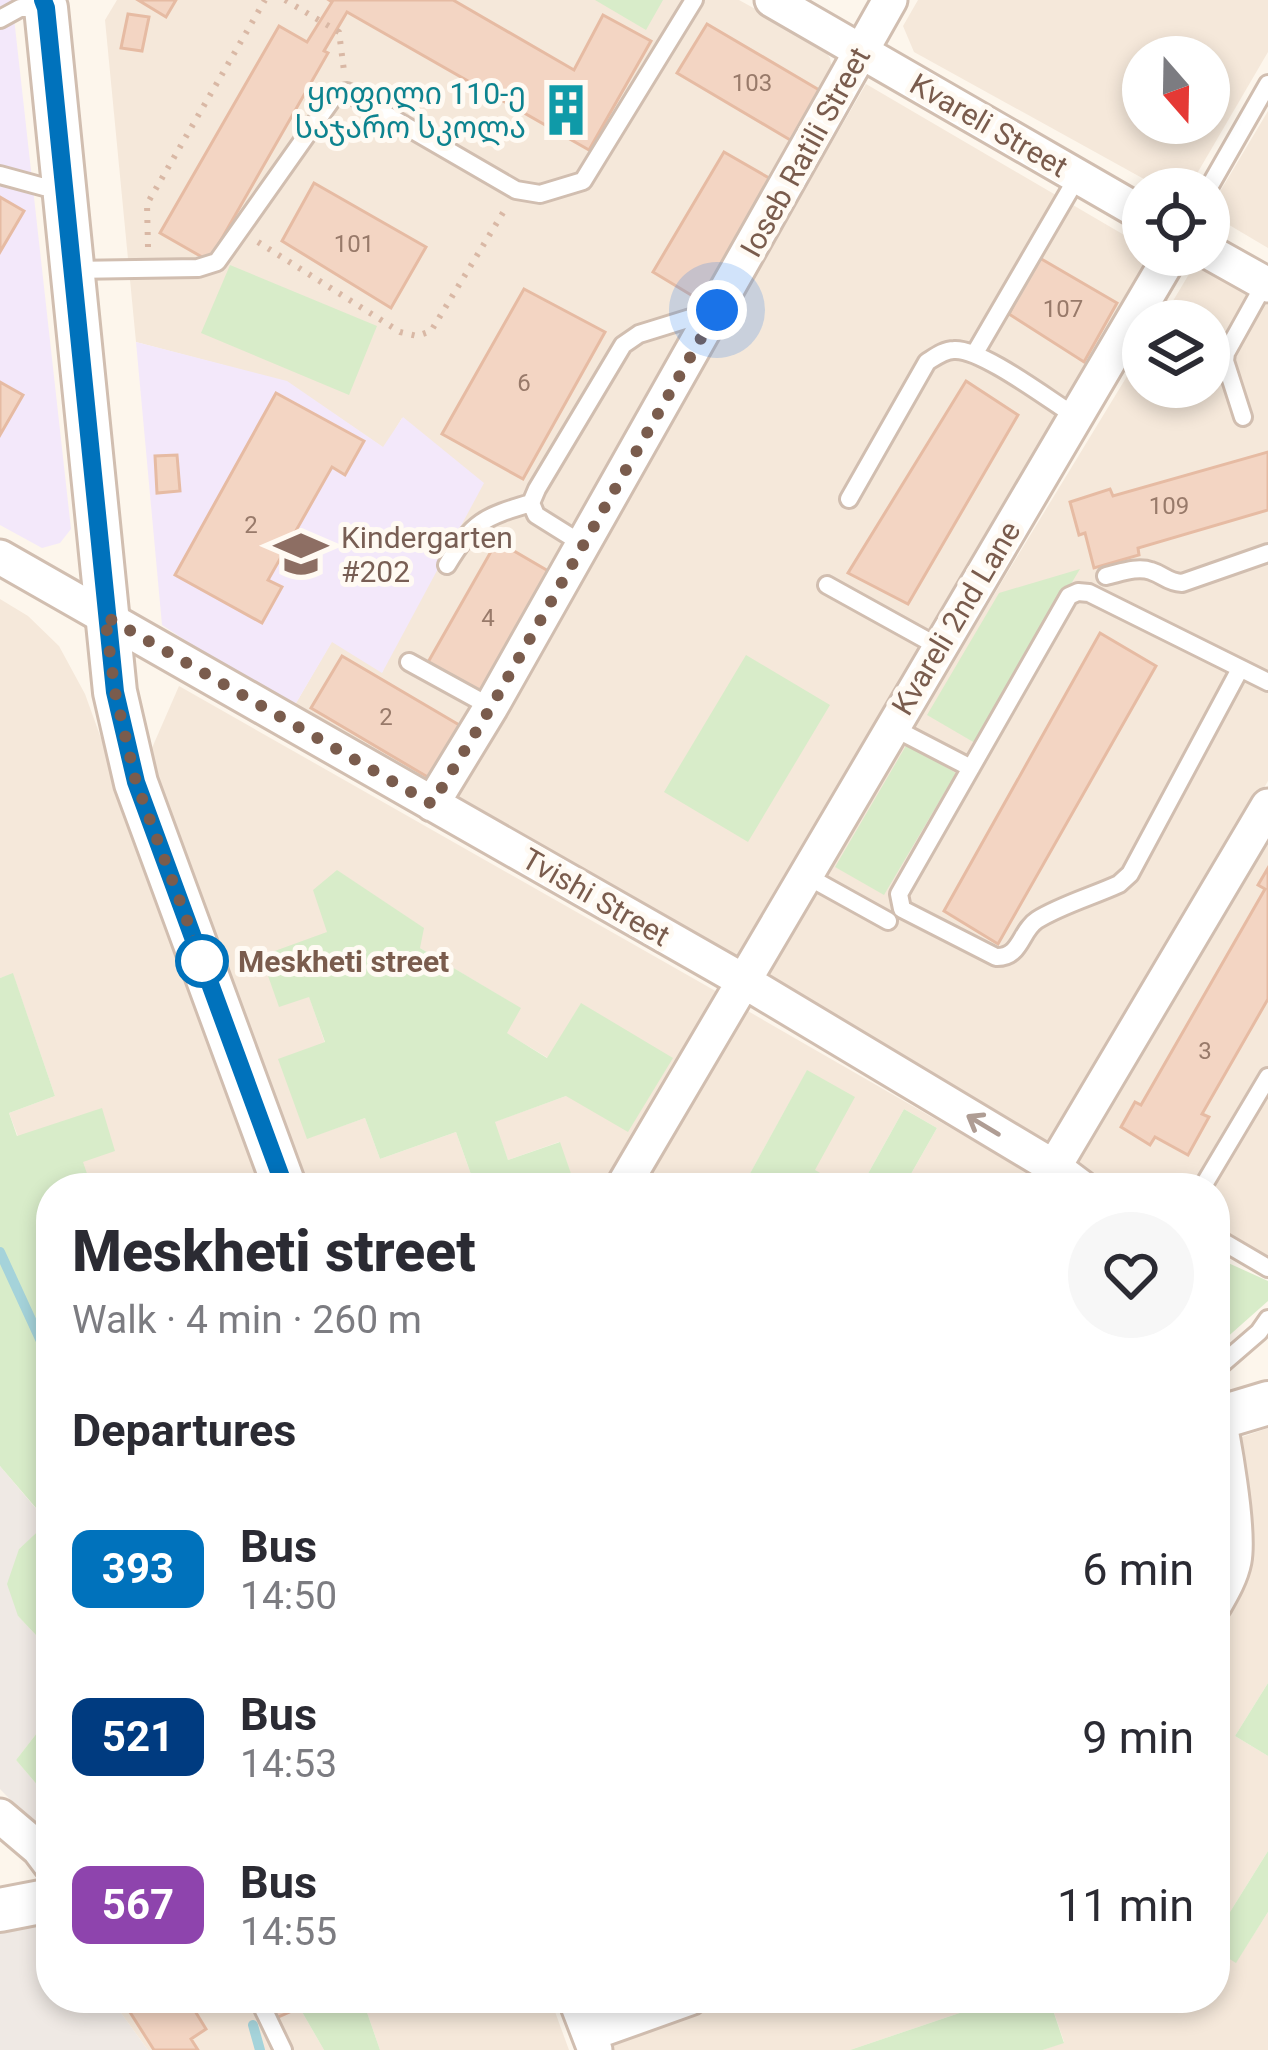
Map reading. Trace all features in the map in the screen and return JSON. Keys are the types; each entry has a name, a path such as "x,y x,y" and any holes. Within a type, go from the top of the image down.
{"street":[{"name":"Kvareli Street","path":"772,0 1122,202"},
{"name":"Ioseb Ratili Street","path":"432,804 584,545 890,0"},
{"path":"45,3 115,692 136,782 279,1173"},
{"path":"1230,264 1267,284"},
{"name":"Kvareli 2nd Lane","path":"637,1173 742,980 1158,276"},
{"path":"0,557 105,616"},
{"name":"Tvishi Street","path":"105,616 742,980 1062,1173"},
{"path":"1054,1167 1267,812"},
{"path":"1230,1410 1268,1403"},
{"path":"1230,1495 1230,1531"},
{"path":"0,1816 36,1846"},
{"path":"0,1910 36,1903"},
{"path":"581,2013 592,2042 657,2013"}],"lane":[{"path":"71,270 198,268 218,262 334,95 347,92 516,190 540,194 584,181 694,0"},
{"path":"0,19 20,8 45,3"},
{"path":"1220,168 1268,84"},
{"path":"0,175 44,187 63,185"},
{"path":"975,353 1078,176"},
{"path":"1243,416 1226,353 1267,284"},
{"path":"584,545 536,515 532,503 537,489 623,345 639,334 717,310"},
{"path":"849,499 927,362 952,349 975,353 1075,416"},
{"path":"448,565 466,533 493,514 532,503"},
{"path":"1106,576 1145,570 1168,582 1182,583 1268,553"},
{"path":"827,585 939,647"},
{"path":"1240,669 1130,874 1119,884 1033,922 1006,957 996,957 902,909 899,894 1069,596 1089,593 1268,682"},
{"path":"409,662 491,707"},
{"path":"892,727 971,768"},
{"path":"804,875 888,921"},
{"path":"1211,1173 1268,1077"},
{"path":"1230,1246 1268,1268"},
{"path":"1230,1357 1268,1318"},
{"path":"265,2013 283,2050"}],"path":[{"path":"148,269 147,204 266,0"},
{"path":"285,0 339,32 347,92"},
{"path":"240,230 400,332 417,336 431,331 516,190"}],"shaded area":[{"path":"0,0 12,0 71,529 60,543 42,548 0,525"},
{"path":"117,0 739,0 821,45 830,58 833,76 441,778 421,785 292,710 332,641 383,672 402,418 384,448 287,382 136,342 105,20"},
{"path":"918,0 1268,0 1268,52 1230,117 1230,36 1122,36 1122,144 1214,144 1200,168 1124,168 914,52 903,26"},
{"path":"866,84 1122,234 1122,276 1146,276 1132,300 1122,300 1122,316 736,957 453,793"},
{"path":"1268,111 1268,248 1230,225 1230,175"},
{"path":"1188,276 1216,276 1268,305 1268,781 1050,1153 764,972 1122,384 1122,408 1230,408 1230,300 1174,300","holes":["1077,570 976,743 928,715"]},
{"name":"Kindergarten #202","path":"136,342 287,381 383,447 403,417 484,483 382,673 332,642 292,710 162,625"},
{"path":"0,599 28,616 59,646 85,694 259,1173 86,1173 82,1162 18,1137 9,1113 55,1096 13,974 0,978"},
{"path":"179,686 719,993 618,1173 570,1173 559,1142 508,1160 494,1122 566,1096 581,1004 548,1058 506,1033 520,1008 420,948 327,932 279,1006 309,996 325,1043 308,1138 365,1118 380,1159 456,1132 471,1173 294,1173 145,764"},
{"path":"1268,830 1268,1265 1230,1247 1230,1173 1087,1173 1075,1161"},
{"path":"734,1003 1029,1173 912,1173 937,1128 904,1109 868,1173 818,1173 807,1071 750,1173 638,1173"},
{"path":"1268,1428 1268,1683 1235,1736 1268,1756 1268,1851 1230,1912 1230,1597 1235,1588 1230,1551 1230,1441"},
{"path":"0,1466 36,1509 36,1534 19,1549 18,1616 36,1635 36,1734 16,1760 36,1783 36,1826 0,1789"},
{"path":"1268,1912 1268,2050 1043,2050 1064,2042 1054,2013 1230,2013 1230,1959 1236,1962"},
{"path":"36,1924 36,2013 121,2013 148,2050 0,2050 0,1931"},
{"path":"121,2013 303,2013 324,2050 148,2050"},
{"path":"367,2013 555,2013 569,2050 380,2050"},
{"path":"676,2013 960,2013 850,2050 612,2050 608,2037"}],"green space":[{"path":"595,0 663,0 646,30"},
{"path":"230,265 377,326 349,395 201,333"},
{"path":"1080,569 975,743 927,715 999,593"},
{"path":"746,655 830,705 748,842 664,792"},
{"path":"907,744 956,773 884,895 835,867"},
{"path":"337,870 424,928 420,948 521,1008 507,1033 547,1058 581,1003 673,1058 628,1132 566,1096 495,1122 508,1160 560,1142 571,1173 471,1173 456,1132 380,1159 365,1118 307,1139 278,1059 325,1042 309,997 279,1007 261,956 327,932 313,890"},
{"path":"13,973 55,1096 9,1113 17,1136 102,1108 115,1151 83,1162 87,1173 36,1173 36,1508 0,1466 0,978"},
{"path":"807,1070 855,1097 815,1170 820,1173 750,1173"},
{"path":"904,1109 937,1128 912,1173 868,1173"},
{"path":"1230,1264 1268,1281 1268,1301 1230,1335"},
{"path":"36,1533 36,1635 18,1616 7,1584 19,1549"},
{"path":"1268,1683 1268,1756 1235,1736"},
{"path":"36,1734 36,1783 16,1760"},
{"path":"1268,1851 1268,1912 1236,1963 1230,1959 1230,1912"},
{"path":"303,2013 367,2013 380,2050 324,2050"},
{"path":"960,2013 1054,2013 1064,2043 1043,2050 850,2050"}],"building":[{"path":"138,0 176,0 166,17"},
{"name":"ყოფილი 110-ე საჯარო სკოლა","path":"329,0 453,0 574,70 603,15 651,41 589,150 347,12 209,261 160,233 279,26 307,42"},
{"path":"128,14 149,17 142,51 121,48"},
{"path":"707,24 826,94 797,144 677,73"},
{"path":"724,152 776,182 706,304 653,272"},
{"path":"314,183 426,247 391,308 282,241"},
{"path":"0,197 24,211 0,252"},
{"path":"1038,257 1117,303 1084,362 1009,314"},
{"path":"524,289 605,332 523,479 442,434"},
{"path":"966,381 1018,415 908,604 848,573"},
{"path":"0,382 23,395 0,435"},
{"path":"276,393 364,441 345,475 332,467 268,580 282,587 262,623 175,575"},
{"path":"1268,452 1268,510 1138,548 1139,555 1094,568 1070,502 1110,489 1113,496"},
{"path":"177,455 180,491 157,493 155,456"},
{"path":"497,541 550,572 480,695 427,664"},
{"path":"1100,633 1156,666 998,944 944,911"},
{"path":"342,656 461,726 431,779 311,708"},
{"path":"1268,868 1268,999 1202,1114 1209,1117 1188,1155 1155,1137 1150,1145 1121,1127 1135,1102 1141,1105 1265,889 1258,885"},
{"path":"131,2013 196,2013 206,2029 191,2039 198,2050 154,2050"}],"waterway":[{"path":"0,1252 36,1330"},
{"path":"253,2025 260,2050"}],"bus line":[{"name":"393","path":"43,0 105,616 123,732 136,782 279,1173"}],"place":[{"name":"ყოფილი 110-ე საჯარო სკოლა","path":"566,110"},
{"name":"Kindergarten #202","path":"301,554"},
{"name":"Meskheti street","path":"202,961"}],"route":[{"path":"202,961 136,782 115,692 105,616 432,804 717,310"}]}
